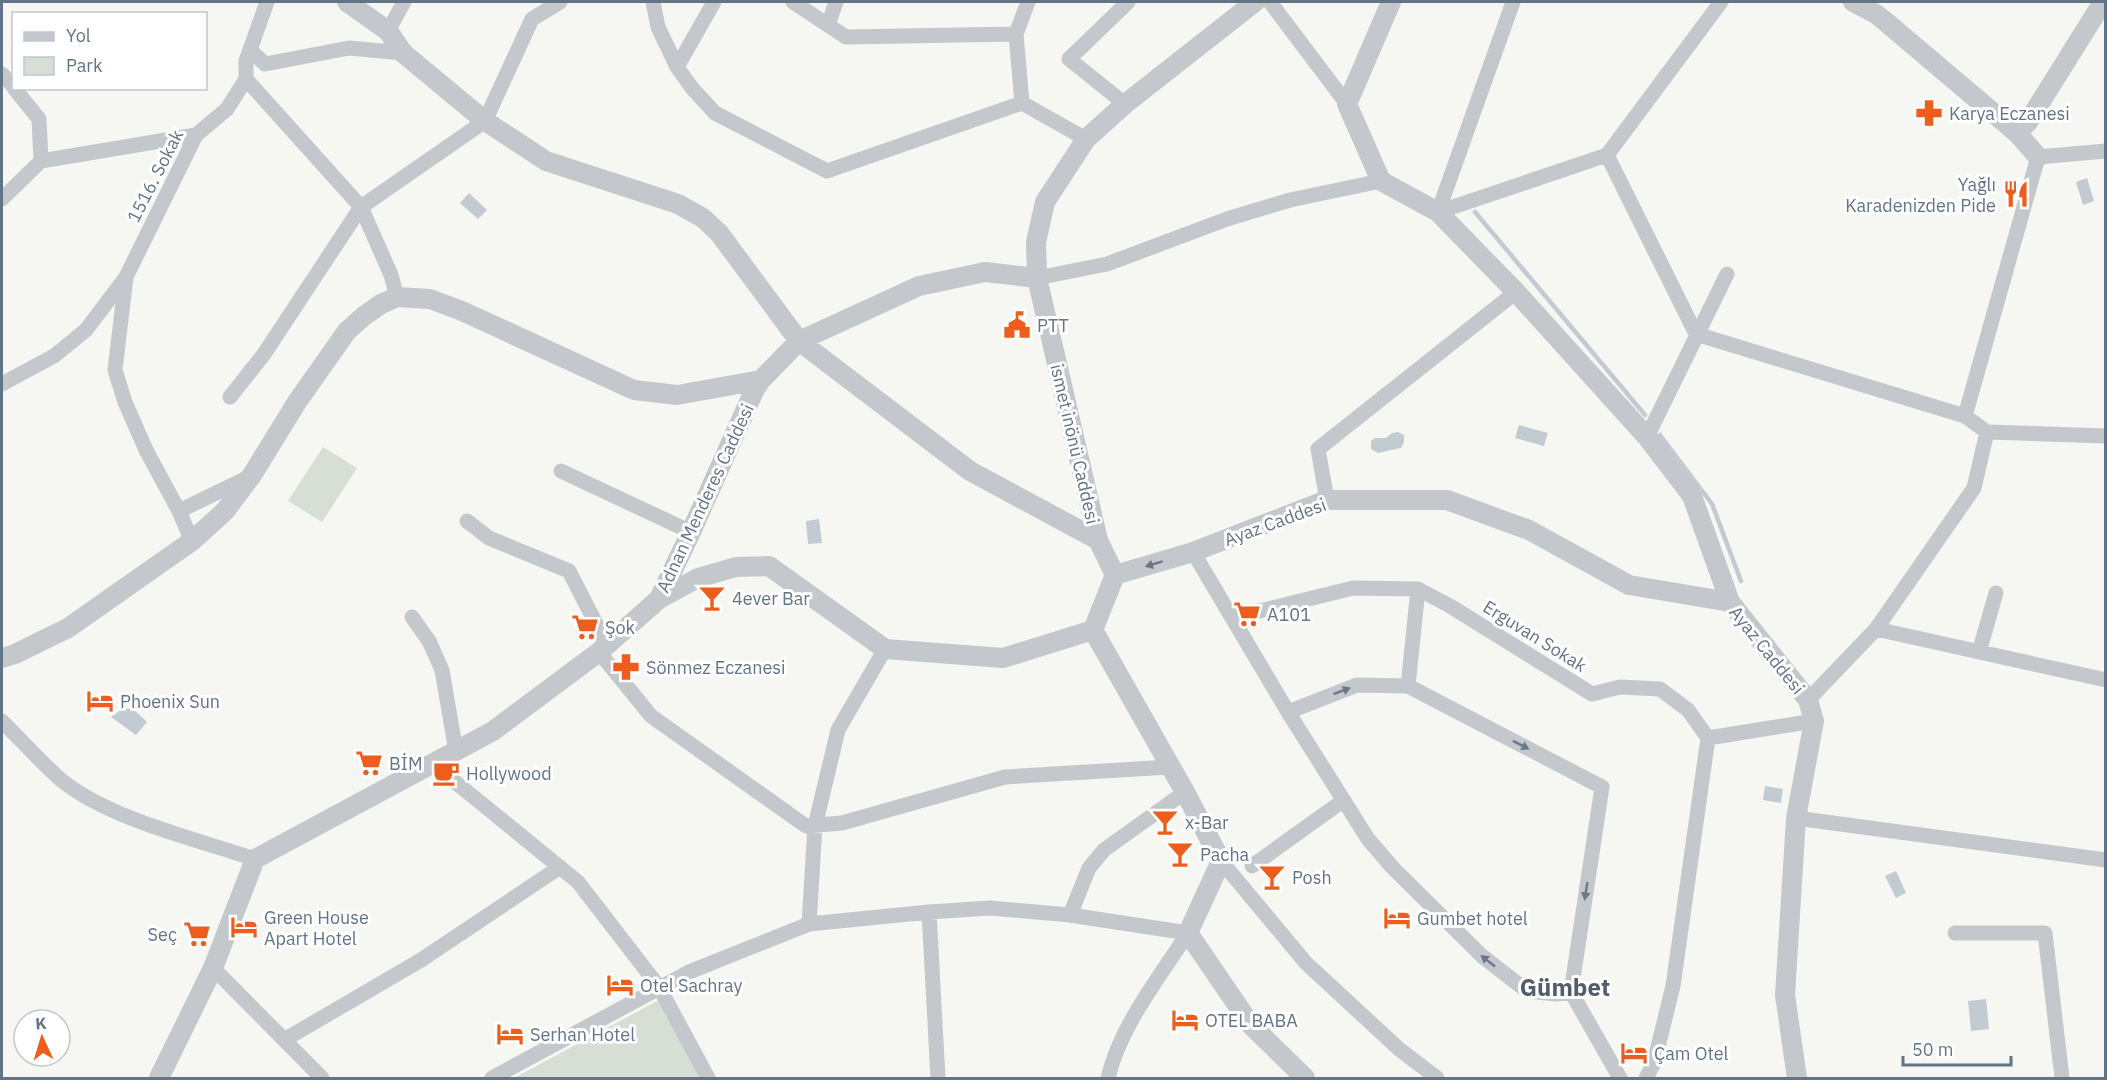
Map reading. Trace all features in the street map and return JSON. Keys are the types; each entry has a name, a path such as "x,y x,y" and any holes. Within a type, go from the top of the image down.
{"street":[{"name":"1516. Sokak","path":"126,278 196,135 227,109 246,79 246,61 267,2"},
{"path":"347,2 388,31 403,52 485,122 546,161 678,204 703,218 719,233 799,341 970,471 1098,540"},
{"path":"388,31 404,2"},
{"path":"230,397 264,354 361,207 485,122 532,20 560,2"},
{"path":"653,2 658,27 677,67 692,88 715,113 827,171 1022,104 1086,139"},
{"path":"677,67 714,2"},
{"path":"793,2 846,37 1016,34"},
{"path":"828,25 836,2"},
{"path":"1022,104 1016,34 1027,2"},
{"path":"1125,105 1069,60 1128,2"},
{"name":"ismet inönü Caddesi","path":"1115,575 1098,540 1036,278 1036,242 1045,202 1086,139 1125,105 1255,2"},
{"path":"1270,2 1347,104 1381,181 1438,213 1516,292 1647,437 1692,496 1730,602"},
{"path":"1347,104 1390,2"},
{"path":"1438,213 1513,2"},
{"path":"1438,213 1607,155 1721,2"},
{"path":"1853,2 1880,8 2017,133 2038,157"},
{"path":"2017,133 2028,122 2103,2"},
{"path":"250,51 266,64 349,48 403,52"},
{"path":"2,74 12,86"},
{"path":"246,79 361,207 391,275 397,297"},
{"path":"16,90 39,119 41,161"},
{"path":"2,199 41,161 196,135"},
{"path":"2038,157 2106,151"},
{"path":"1607,155 1696,334 1965,416 1988,432 2106,436"},
{"path":"1965,416 2038,157"},
{"path":"1036,278 1107,264 1227,219 1280,203 1381,181"},
{"name":"Adnan Menderes Caddesi","path":"255,859 493,730 603,648 659,599 754,391 761,380 799,341 918,286 985,272 1036,278"},
{"path":"1647,437 1727,274"},
{"path":"2,384 54,356 86,330 126,278"},
{"path":"126,278 115,370 125,402 146,450 179,511 192,541"},
{"path":"1327,500 1318,448 1516,292"},
{"path":"2,658 68,628 192,541 225,510 252,475 297,402 347,331 381,304 397,297 430,299 462,311 634,390 677,395 761,380"},
{"path":"1808,700 1876,629 1974,488 1988,432"},
{"path":"561,471 691,532"},
{"path":"179,511 252,475"},
{"name":"Ayaz Caddesi","path":"1115,575 1193,552 1327,500 1448,500 1529,530 1629,585 1730,602 1808,700 1814,721 1796,818 1785,995 1797,1078"},
{"path":"467,521 489,538 569,571 603,648 651,716 806,826 842,824 1005,777 1170,767"},
{"path":"1193,552 1287,712 1368,838 1393,868 1482,956 1527,991 1556,994 1570,992"},
{"path":"659,599 698,578 736,567 769,566 885,649 1003,658 1093,630"},
{"path":"1093,630 1115,575"},
{"name":"Erguvan Sokak","path":"1232,618 1353,588 1418,589 1450,606 1592,694 1620,687 1660,689 1688,710 1708,738"},
{"path":"1408,686 1418,589"},
{"path":"1979,652 1996,593"},
{"path":"412,617 429,641 442,670 456,752"},
{"path":"1876,629 2106,680"},
{"path":"1093,630 1185,792 1221,861 1306,963 1399,1049 1437,1078"},
{"path":"809,924 815,826 838,730 885,649"},
{"path":"1287,712 1357,685 1408,686 1602,787 1570,992 1620,1078"},
{"path":"2,721 61,780 99,803 134,819 255,859 213,968 159,1078"},
{"path":"1646,1078 1654,1063 1673,986 1708,738 1814,721"},
{"path":"433,764 578,882 659,987 708,1078"},
{"path":"1070,915 1089,868 1104,849 1185,792"},
{"path":"1251,866 1344,800"},
{"path":"1796,818 2106,861"},
{"path":"1108,1078 1112,1062 1134,1018 1188,933 1221,861"},
{"path":"285,1040 422,960 560,867"},
{"path":"492,1078 689,972 809,924 990,908 1070,915 1188,933 1251,1025 1305,1078"},
{"path":"929,912 938,1078"},
{"path":"1955,933 2045,933 2062,1078"},
{"path":"213,968 322,1078"}],"green space":[{"path":"323,447 357,468 322,522 288,501"},
{"path":"659,1000 700,1078 514,1078"}],"shaded area":[{"path":"2087,178 2094,201 2083,205 2076,182"},
{"path":"469,193 487,210 478,219 460,203"},
{"path":"1519,425 1548,433 1544,446 1515,438"},
{"path":"1398,432 1404,435 1401,448 1378,453 1371,449 1371,441 1375,438 1386,438"},
{"path":"819,519 822,543 808,544 806,521"},
{"path":"132,708 147,722 136,735 111,717 122,709"},
{"path":"1765,786 1783,789 1781,803 1763,800"},
{"path":"1896,871 1906,893 1896,898 1885,876"},
{"path":"1986,999 1989,1029 1971,1031 1968,1001"}],"waterway":[{"path":"1475,212 1645,415"},
{"path":"1660,435 1712,504 1741,581"}],"place":[{"name":"Karya Eczanesi","path":"1929,113"},
{"name":"Yağlı Karadenizden Pide","path":"2016,194"},
{"name":"PTT","path":"1017,325"},
{"name":"4ever Bar","path":"712,598"},
{"name":"A101","path":"1247,614"},
{"name":"Şok","path":"585,627"},
{"name":"Sönmez Eczanesi","path":"626,667"},
{"name":"Phoenix Sun","path":"100,701"},
{"name":"BİM","path":"369,763"},
{"name":"Hollywood","path":"446,773"},
{"name":"x-Bar","path":"1165,822"},
{"name":"Pacha","path":"1180,854"},
{"name":"Posh","path":"1272,877"},
{"name":"Gumbet hotel","path":"1397,918"},
{"name":"Green House Apart Hotel","path":"244,927"},
{"name":"Seç","path":"197,934"},
{"name":"Otel Sachray","path":"620,985"},
{"name":"OTEL BABA","path":"1185,1020"},
{"name":"Serhan Hotel","path":"510,1034"},
{"name":"Çam Otel","path":"1634,1053"}],"district":[{"name":"Gümbet","path":"1565,987"}]}
